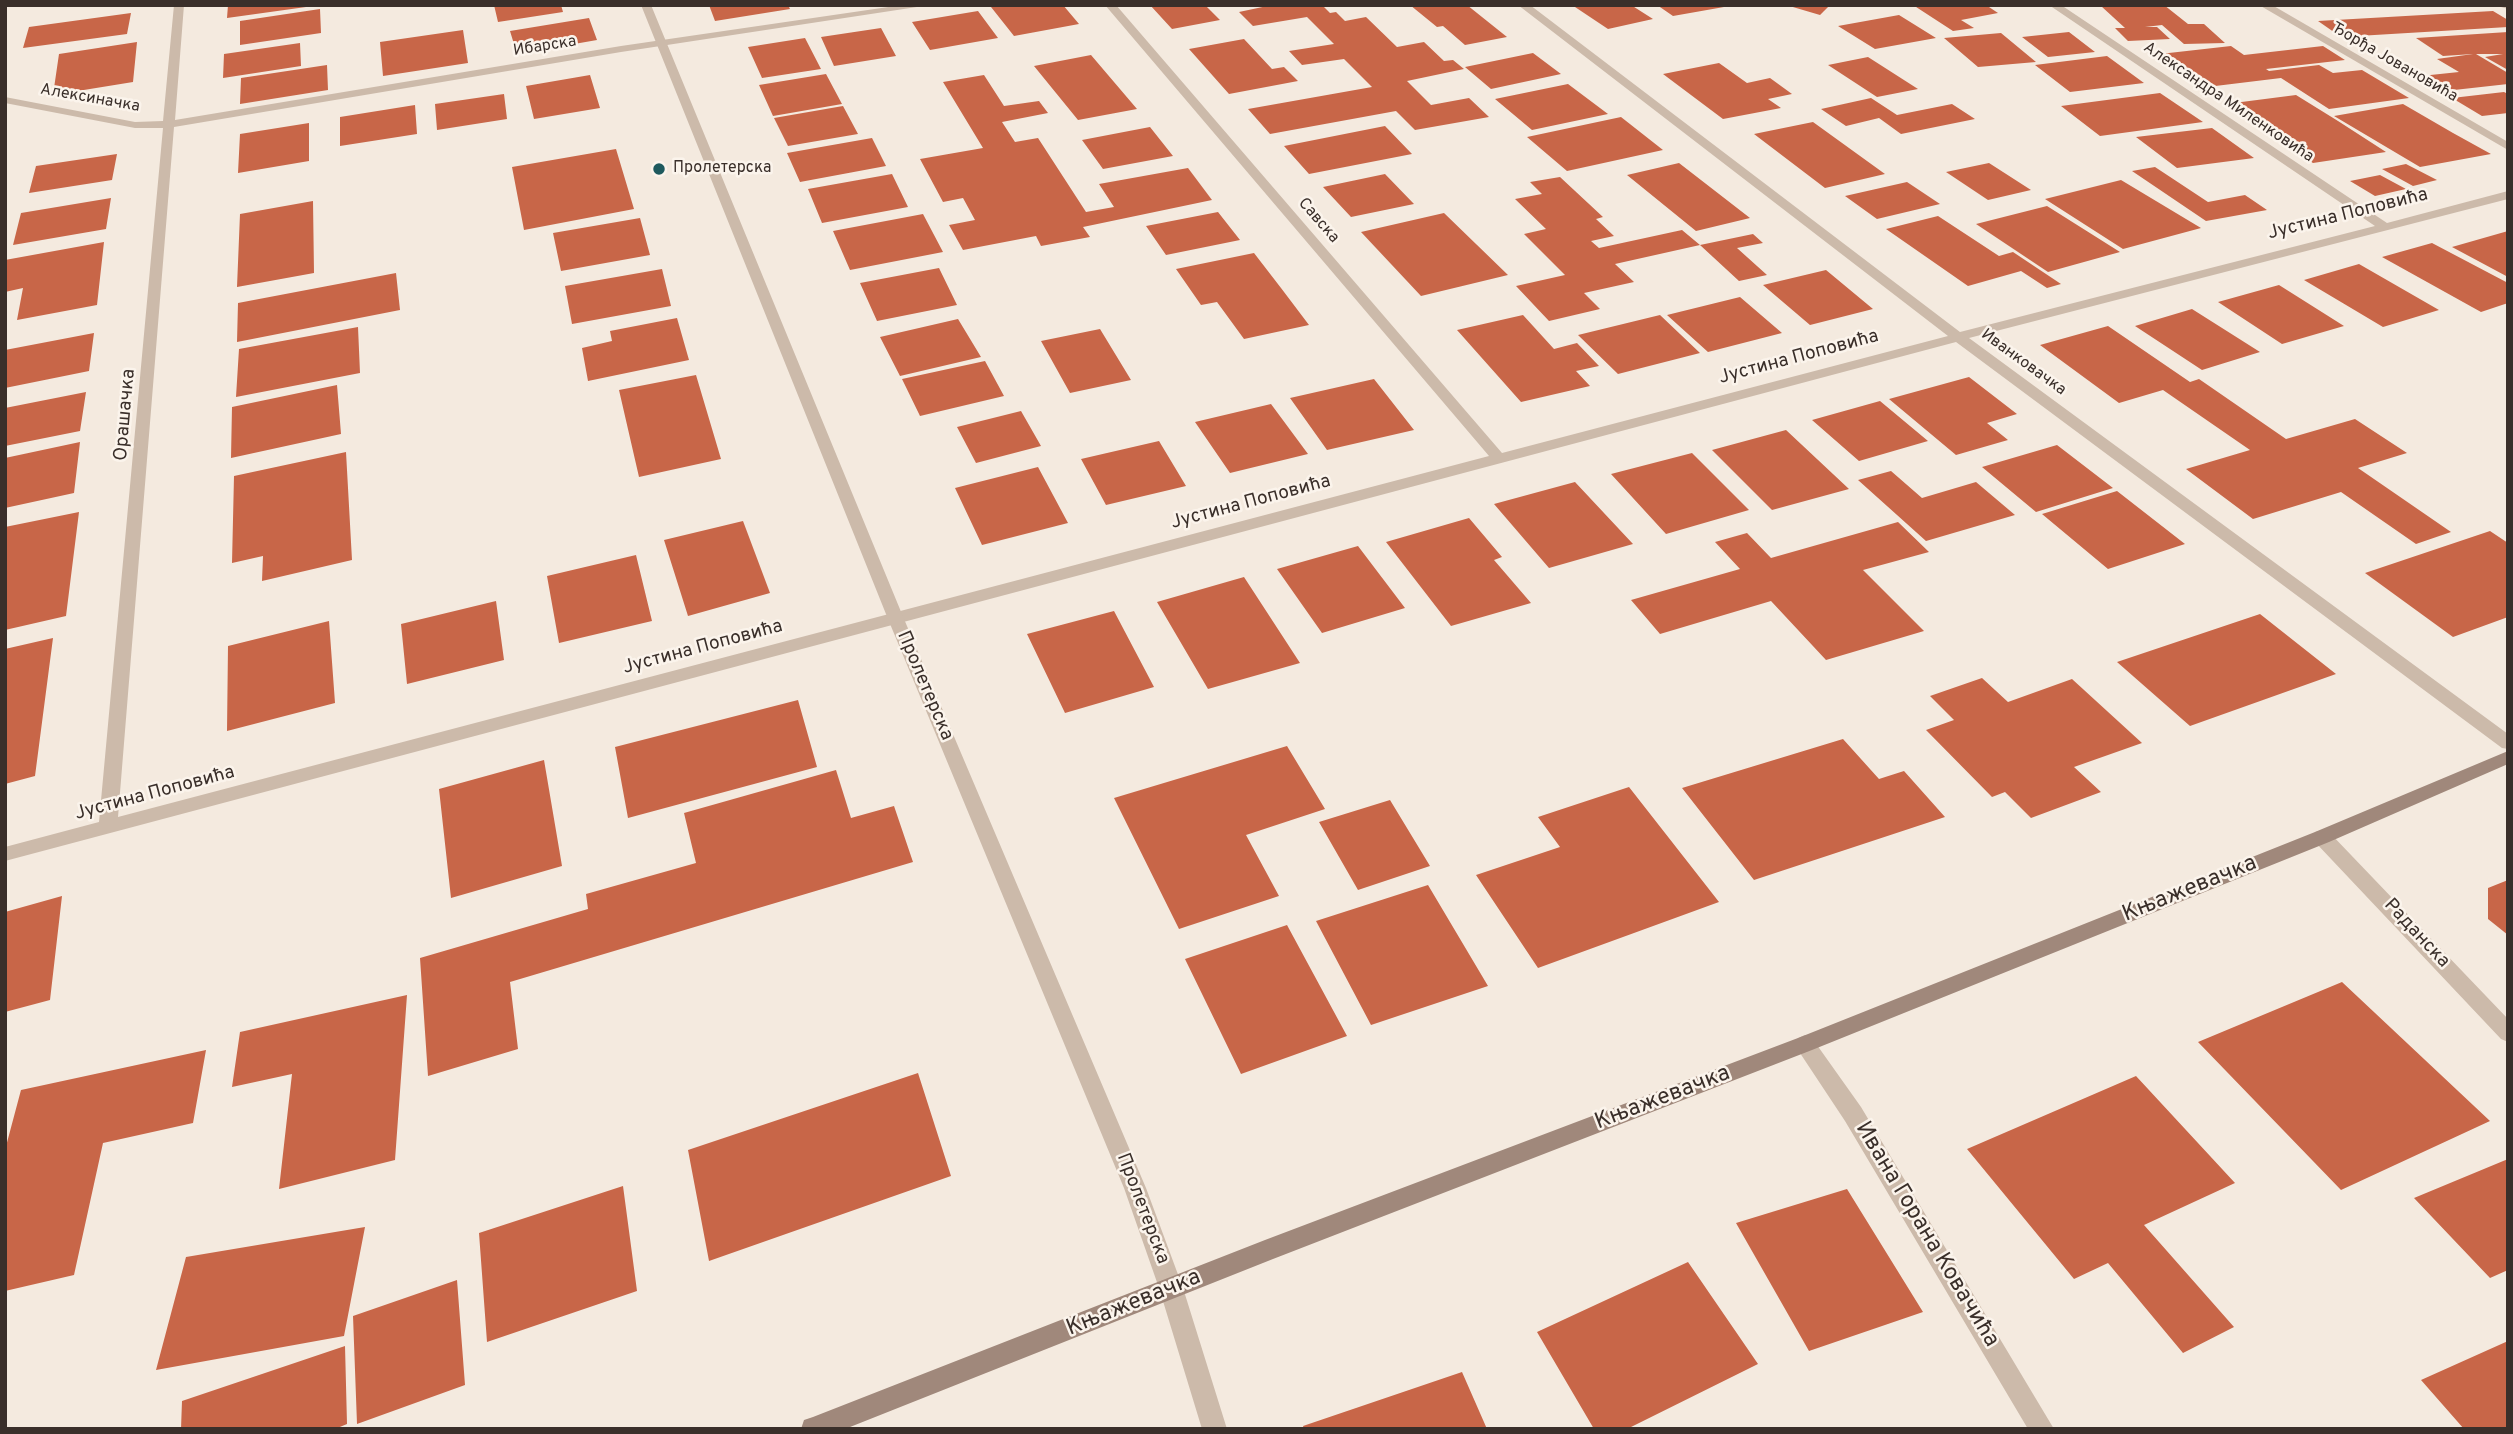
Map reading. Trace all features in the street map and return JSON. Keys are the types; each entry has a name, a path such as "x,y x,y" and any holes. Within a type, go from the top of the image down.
{"main road":[{"name":"Књажевачка","path":"813,1429 1805,1044 2322,837 2508,757"}],"street":[{"name":"Орашачка","path":"108,828 171,124 179,5"},
{"name":"Пролетерска","path":"646,5 896,619 1135,1188 1171,1288 1215,1429"},
{"name":"Ибарска","path":"171,124 661,44 925,5"},
{"name":"Савска","path":"1110,5 1499,459"},
{"name":"Иванковачка","path":"1523,5 1958,337 2508,743"},
{"name":"Александра Миленковића","path":"2054,5 2385,227"},
{"name":"Ђорђа Јовановића","path":"2264,5 2508,147"},
{"name":"Алексиначка","path":"5,100 135,125 171,124"},
{"name":"Јустина Поповића","path":"5,854 1958,337 2508,195"},
{"name":"Раданска","path":"2322,837 2508,1033"},
{"name":"Ивана Горана Ковачића","path":"1805,1044 1860,1125 2042,1429"}],"building":[{"path":"228,5 305,5 306,7 227,18"},
{"path":"494,5 561,5 563,12 498,22"},
{"path":"709,5 788,5 790,9 715,21"},
{"path":"1063,5 1079,24 1014,36 991,7"},
{"path":"1150,5 1205,5 1220,20 1172,29"},
{"path":"1272,5 1322,5 1330,13 1336,12 1345,21 1366,17 1397,47 1424,42 1444,61 1453,60 1464,69 1407,81 1431,105 1469,98 1489,117 1415,130 1396,111 1270,134 1248,109 1372,87 1344,59 1302,65 1289,51 1334,44 1307,17 1253,26 1239,12"},
{"path":"1410,5 1467,5 1507,37 1465,45 1443,26 1437,27"},
{"path":"1572,5 1631,5 1653,19 1608,29"},
{"path":"1657,5 1724,5 1724,7 1673,16"},
{"path":"1786,5 1830,5 1820,15"},
{"path":"1913,5 1986,5 1998,13 1961,20 1974,28 1953,31"},
{"path":"2164,5 2188,24 2204,24 2225,43 2184,44 2162,25 2145,27 2157,27 2170,39 2128,41 2115,28 2125,28 2101,6"},
{"path":"320,9 321,33 240,45 240,21"},
{"path":"978,11 998,38 930,50 912,22"},
{"path":"2493,11 2508,20 2508,27 2341,37 2318,21"},
{"path":"131,13 127,34 23,48 29,27"},
{"path":"1899,15 1936,38 1875,49 1838,26"},
{"path":"589,18 597,40 517,54 510,31"},
{"path":"881,28 896,56 834,66 821,37"},
{"path":"463,30 468,63 383,76 380,42"},
{"path":"2069,32 2095,52 2048,57 2022,37"},
{"path":"2508,32 2508,70 2485,57 2503,54 2476,54 2508,73 2508,84 2445,91 2421,76 2459,72 2437,59 2473,54 2443,56 2416,38"},
{"path":"2001,33 2036,62 1978,67 1944,38"},
{"path":"805,38 821,69 762,78 748,47"},
{"path":"1244,39 1272,69 1284,67 1298,81 1229,94 1189,49"},
{"path":"137,42 133,82 53,95 59,54"},
{"path":"300,43 301,66 223,78 224,54"},
{"path":"2231,46 2244,55 2323,46 2345,60 2266,69 2269,71 2319,65 2333,73 2362,70 2409,98 2329,109 2281,78 2207,87 2160,54"},
{"path":"1533,53 1561,74 1491,89 1465,67"},
{"path":"1091,55 1137,109 1078,120 1034,66"},
{"path":"2107,56 2144,83 2070,92 2035,65"},
{"path":"1868,57 1918,89 1877,97 1828,65"},
{"path":"1719,63 1747,83 1770,78 1792,94 1768,99 1781,108 1723,119 1663,74"},
{"path":"327,65 328,90 240,104 241,78"},
{"path":"826,74 842,104 773,116 759,85"},
{"path":"590,75 600,108 534,119 526,86"},
{"path":"984,75 1004,106 1039,101 1048,113 1002,122 1015,142 1038,138 1086,212 1114,207 1099,184 1188,168 1212,200 1083,227 1090,237 1041,246 1036,236 963,250 949,225 975,220 963,198 943,202 920,159 983,148 943,82"},
{"path":"1568,84 1608,114 1532,130 1495,99"},
{"path":"2504,92 2508,94 2508,113 2482,116 2452,98"},
{"path":"2160,93 2203,122 2100,136 2061,106"},
{"path":"504,94 507,119 437,130 435,104"},
{"path":"2296,95 2386,152 2313,163 2226,104"},
{"path":"1871,98 1897,115 1952,104 1975,119 1901,134 1879,118 1846,126 1821,109"},
{"path":"2403,104 2491,154 2420,167 2334,116"},
{"path":"415,105 417,134 340,146 340,117"},
{"path":"843,106 858,134 788,146 774,118"},
{"path":"1621,117 1663,150 1567,171 1527,137"},
{"path":"1813,122 1885,174 1825,188 1754,134"},
{"path":"309,123 309,161 238,173 240,134"},
{"path":"1385,126 1412,154 1309,174 1284,146"},
{"path":"1150,127 1173,156 1103,169 1082,140"},
{"path":"2212,128 2254,158 2177,168 2136,137"},
{"path":"872,138 886,166 800,182 787,153"},
{"path":"616,149 634,209 524,230 512,167"},
{"path":"117,154 112,180 29,193 36,166"},
{"path":"1679,163 1750,218 1696,231 1627,175"},
{"path":"1989,163 2031,190 1988,200 1946,172"},
{"path":"2406,164 2437,180 2413,186 2382,169"},
{"path":"2155,167 2208,202 2245,195 2267,210 2206,221 2132,171"},
{"path":"892,174 908,207 822,223 808,189"},
{"path":"1385,174 1414,204 1351,217 1323,187"},
{"path":"2380,175 2406,189 2375,196 2350,181"},
{"path":"1560,177 1603,217 1596,219 1614,236 1591,241 1599,248 1682,230 1700,245 1615,264 1634,282 1584,293 1600,309 1549,321 1516,286 1565,275 1524,234 1546,229 1515,199 1542,194 1530,182"},
{"path":"2121,180 2201,228 2123,249 2045,199"},
{"path":"1907,182 1940,204 1877,219 1845,196"},
{"path":"111,198 106,229 13,245 21,213"},
{"path":"313,201 314,273 237,287 240,214"},
{"path":"2047,206 2120,252 2048,272 1976,224"},
{"path":"1218,212 1240,240 1166,255 1146,226"},
{"path":"1444,213 1508,275 1421,296 1361,232"},
{"path":"923,214 943,252 850,270 833,231"},
{"path":"1938,216 1999,256 2013,252 2061,284 2047,288 2021,271 1968,286 1886,229"},
{"path":"640,218 650,255 561,271 553,233"},
{"path":"2508,231 2508,277 2452,247"},
{"path":"1753,234 1763,243 1737,248 1767,275 1739,281 1700,245"},
{"path":"104,242 97,305 17,320 23,288 5,292 5,260"},
{"path":"2432,243 2508,283 2508,303 2481,312 2382,257"},
{"path":"1254,253 1309,325 1244,339 1217,302 1201,305 1176,269"},
{"path":"2359,264 2439,310 2383,327 2304,280"},
{"path":"939,268 957,305 877,321 860,283"},
{"path":"662,269 671,306 572,324 565,286"},
{"path":"1826,270 1873,309 1810,325 1763,285"},
{"path":"396,273 400,310 237,342 238,303"},
{"path":"2279,285 2344,326 2282,344 2218,302"},
{"path":"1740,297 1782,333 1708,352 1667,315"},
{"path":"2192,309 2260,352 2202,370 2135,326"},
{"path":"1523,315 1554,349 1577,343 1599,366 1576,371 1590,386 1521,402 1457,330"},
{"path":"1660,315 1700,353 1618,374 1578,335"},
{"path":"677,318 689,360 588,381 582,348 612,341 610,331"},
{"path":"958,319 981,357 900,376 880,337"},
{"path":"2108,326 2190,382 2199,379 2286,439 2355,419 2407,453 2358,468 2451,532 2416,544 2341,492 2253,519 2186,469 2250,450 2163,390 2119,403 2040,345"},
{"path":"358,327 360,373 236,397 239,349"},
{"path":"1100,329 1131,380 1070,393 1041,341"},
{"path":"94,333 89,371 5,388 5,350"},
{"path":"985,361 1004,396 920,416 902,379"},
{"path":"696,375 721,459 639,477 619,390"},
{"path":"1969,377 2017,414 1987,423 2008,440 1956,455 1889,399"},
{"path":"1374,379 1414,430 1327,450 1290,398"},
{"path":"337,385 341,434 231,458 232,407"},
{"path":"86,392 80,431 5,446 5,408"},
{"path":"1880,401 1928,441 1859,461 1812,420"},
{"path":"1271,404 1308,454 1230,473 1195,422"},
{"path":"1021,411 1041,446 976,463 957,427"},
{"path":"1786,430 1849,489 1772,510 1712,450"},
{"path":"1159,441 1186,486 1106,505 1081,459"},
{"path":"80,442 74,493 5,508 5,458"},
{"path":"2057,445 2113,488 2036,512 1982,467"},
{"path":"346,452 352,560 262,581 263,556 232,563 234,476"},
{"path":"1692,453 1749,510 1666,534 1611,474"},
{"path":"1038,467 1068,523 982,545 955,488"},
{"path":"1891,471 1922,498 1976,482 2015,515 1926,541 1858,480"},
{"path":"1575,482 1633,544 1549,568 1494,504"},
{"path":"2117,491 2185,544 2108,569 2042,514"},
{"path":"79,512 66,616 5,630 5,527"},
{"path":"1469,518 1502,557 1494,560 1531,603 1451,626 1386,542"},
{"path":"743,521 770,593 688,616 664,540"},
{"path":"1898,522 1929,552 1863,570 1924,631 1826,660 1771,601 1660,634 1631,600 1740,569 1715,542 1747,533 1771,558"},
{"path":"2490,531 2508,543 2508,617 2453,637 2365,573"},
{"path":"1358,546 1405,608 1322,633 1277,569"},
{"path":"636,555 652,621 559,643 547,576"},
{"path":"1244,577 1300,663 1208,689 1157,602"},
{"path":"496,601 504,660 407,684 401,624"},
{"path":"1114,611 1154,687 1065,713 1027,634"},
{"path":"2260,614 2336,674 2190,726 2117,662"},
{"path":"329,621 335,703 227,731 228,646"},
{"path":"53,638 35,776 5,784 5,649"},
{"path":"1982,678 2008,702 2072,679 2142,743 2074,767 2101,792 2031,818 2005,792 1992,797 1926,730 1954,720 1930,696"},
{"path":"798,700 817,767 628,818 615,747"},
{"path":"1843,739 1879,779 1904,771 1945,817 1754,880 1682,788"},
{"path":"1287,746 1325,809 1246,835 1279,896 1179,929 1114,798"},
{"path":"544,760 562,866 451,898 439,789"},
{"path":"836,770 851,818 894,806 913,862 510,982 518,1049 428,1076 420,958 588,909 586,894 696,863 684,813"},
{"path":"1629,787 1719,902 1538,968 1476,875 1560,847 1538,817"},
{"path":"1390,800 1430,866 1358,890 1319,822"},
{"path":"2508,880 2508,935 2488,919 2488,888"},
{"path":"1428,885 1488,986 1371,1025 1316,921"},
{"path":"62,896 50,1000 5,1012 5,912"},
{"path":"1287,925 1347,1036 1241,1074 1185,959"},
{"path":"2342,982 2490,1121 2341,1190 2198,1042"},
{"path":"407,995 395,1160 279,1189 292,1074 232,1087 240,1032"},
{"path":"206,1050 193,1123 103,1143 74,1275 5,1291 5,1150 21,1090"},
{"path":"918,1073 951,1176 709,1261 688,1150"},
{"path":"2136,1076 2235,1183 2144,1225 2234,1327 2183,1353 2108,1263 2074,1279 1967,1149"},
{"path":"2508,1159 2508,1270 2490,1278 2414,1198"},
{"path":"623,1186 637,1291 487,1342 479,1233"},
{"path":"1847,1189 1923,1312 1809,1351 1736,1223"},
{"path":"365,1227 344,1336 156,1370 186,1257"},
{"path":"1688,1262 1758,1364 1627,1429 1594,1429 1537,1332"},
{"path":"457,1280 465,1385 357,1424 353,1316"},
{"path":"2508,1341 2508,1429 2464,1429 2421,1380"},
{"path":"345,1346 347,1424 335,1429 181,1429 182,1401"},
{"path":"1462,1372 1487,1429 1304,1429 1303,1426"}],"place":[{"name":"Пролетерска","path":"659,169"}]}
